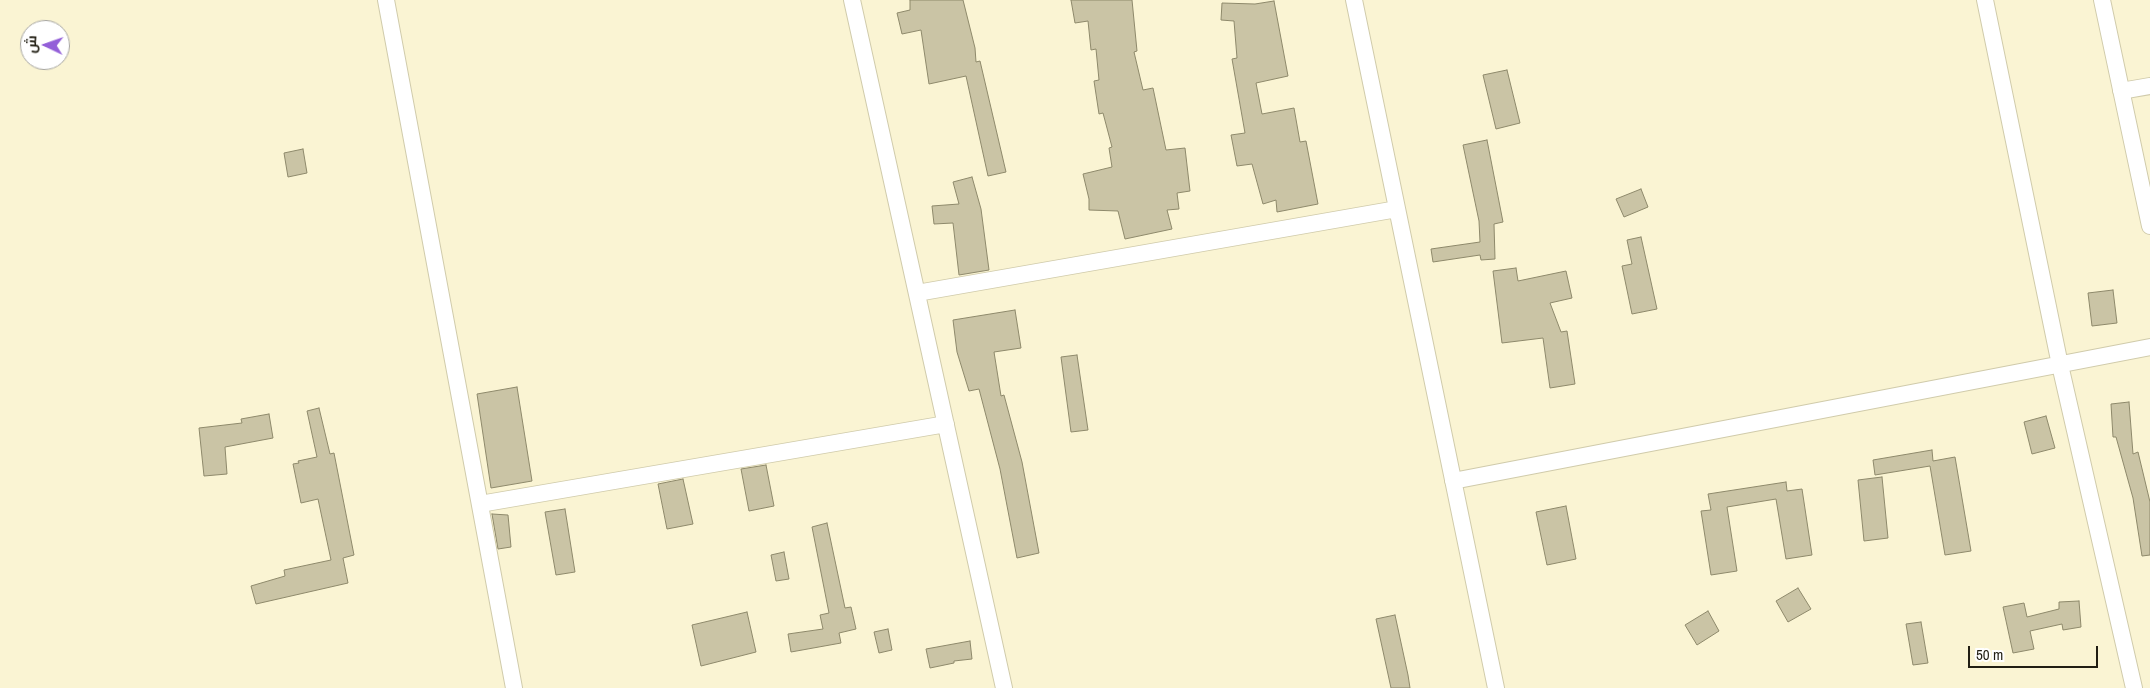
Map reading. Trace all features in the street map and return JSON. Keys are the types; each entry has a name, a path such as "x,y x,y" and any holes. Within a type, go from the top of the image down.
{"street":[{"path":"386,0 514,688"},
{"path":"852,0 1004,688"},
{"path":"1354,0 1496,688"},
{"path":"1985,0 2060,365 2134,688"},
{"path":"2102,0 2150,226"},
{"path":"2121,92 2150,86"},
{"path":"917,293 1397,209"},
{"path":"1453,481 2150,347"},
{"path":"480,504 946,424"}],"building":[{"path":"910,0 963,0 975,48 976,62 980,61 1006,172 988,176 966,76 929,84 921,30 902,34 897,13 910,10"},
{"path":"1071,0 1132,0 1137,51 1134,52 1143,90 1153,88 1166,150 1185,148 1190,191 1177,193 1179,209 1167,210 1172,229 1125,239 1118,211 1089,210 1089,199 1083,174 1112,167 1109,148 1112,147 1103,113 1099,114 1094,81 1099,80 1096,49 1091,50 1088,21 1075,23"},
{"path":"1274,1 1288,76 1256,83 1262,114 1294,108 1300,142 1306,141 1318,204 1277,212 1276,200 1263,204 1252,164 1237,166 1231,135 1245,133 1232,59 1237,58 1234,21 1221,20 1222,3 1255,4"},
{"path":"1507,70 1520,123 1496,129 1483,75"},
{"path":"1487,140 1503,222 1494,224 1495,259 1481,260 1480,255 1433,262 1431,249 1480,242 1479,221 1463,145"},
{"path":"303,149 307,173 288,177 284,153"},
{"path":"972,177 981,209 989,270 959,275 953,223 934,224 932,206 959,204 953,182"},
{"path":"1641,189 1648,207 1624,217 1616,199"},
{"path":"1641,237 1657,309 1632,314 1622,266 1632,264 1627,240"},
{"path":"1516,268 1518,281 1566,271 1572,298 1550,303 1561,332 1567,331 1575,384 1550,388 1543,338 1502,343 1493,271"},
{"path":"2113,290 2117,323 2092,326 2088,293"},
{"path":"1015,310 1021,348 994,352 1001,396 1004,395 1022,462 1039,553 1017,558 1000,469 979,389 969,391 957,352 953,320"},
{"path":"1077,355 1088,430 1071,432 1061,357"},
{"path":"517,387 532,481 491,488 477,394"},
{"path":"2129,402 2133,454 2138,452 2150,502 2150,555 2142,556 2133,498 2116,437 2113,437 2111,404"},
{"path":"319,408 330,454 334,453 354,555 343,558 348,583 256,604 251,586 285,576 284,570 331,560 318,499 301,503 293,464 317,457 307,411"},
{"path":"269,414 273,438 225,447 227,474 204,476 199,428 242,423 241,419"},
{"path":"2046,416 2055,448 2032,454 2024,422"},
{"path":"1932,450 1933,461 1955,457 1971,551 1945,555 1930,466 1875,475 1873,460"},
{"path":"766,465 774,506 749,511 741,469"},
{"path":"1882,477 1888,538 1864,541 1858,480"},
{"path":"683,479 693,524 667,529 658,484"},
{"path":"1786,482 1787,491 1802,489 1812,555 1786,559 1776,499 1727,507 1737,571 1711,575 1701,511 1711,510 1708,494"},
{"path":"1566,506 1576,559 1547,565 1536,512"},
{"path":"565,509 575,572 556,575 545,512"},
{"path":"492,514 508,515 511,547 498,549"},
{"path":"827,523 845,608 851,607 856,629 839,633 841,643 791,652 788,634 823,629 820,615 829,613 812,527"},
{"path":"784,552 789,579 776,581 771,555"},
{"path":"1798,588 1811,609 1788,622 1776,601"},
{"path":"2079,601 2081,627 2063,630 2062,624 2030,631 2034,649 2013,653 2003,607 2024,603 2027,617 2059,609 2059,602"},
{"path":"1708,611 1719,631 1697,645 1685,625"},
{"path":"747,612 756,652 701,666 692,625"},
{"path":"1395,615 1410,688 1391,688 1376,619"},
{"path":"1921,622 1928,663 1913,665 1906,624"},
{"path":"888,629 892,650 879,653 874,632"},
{"path":"970,641 972,659 954,661 954,663 930,668 926,649"}]}
